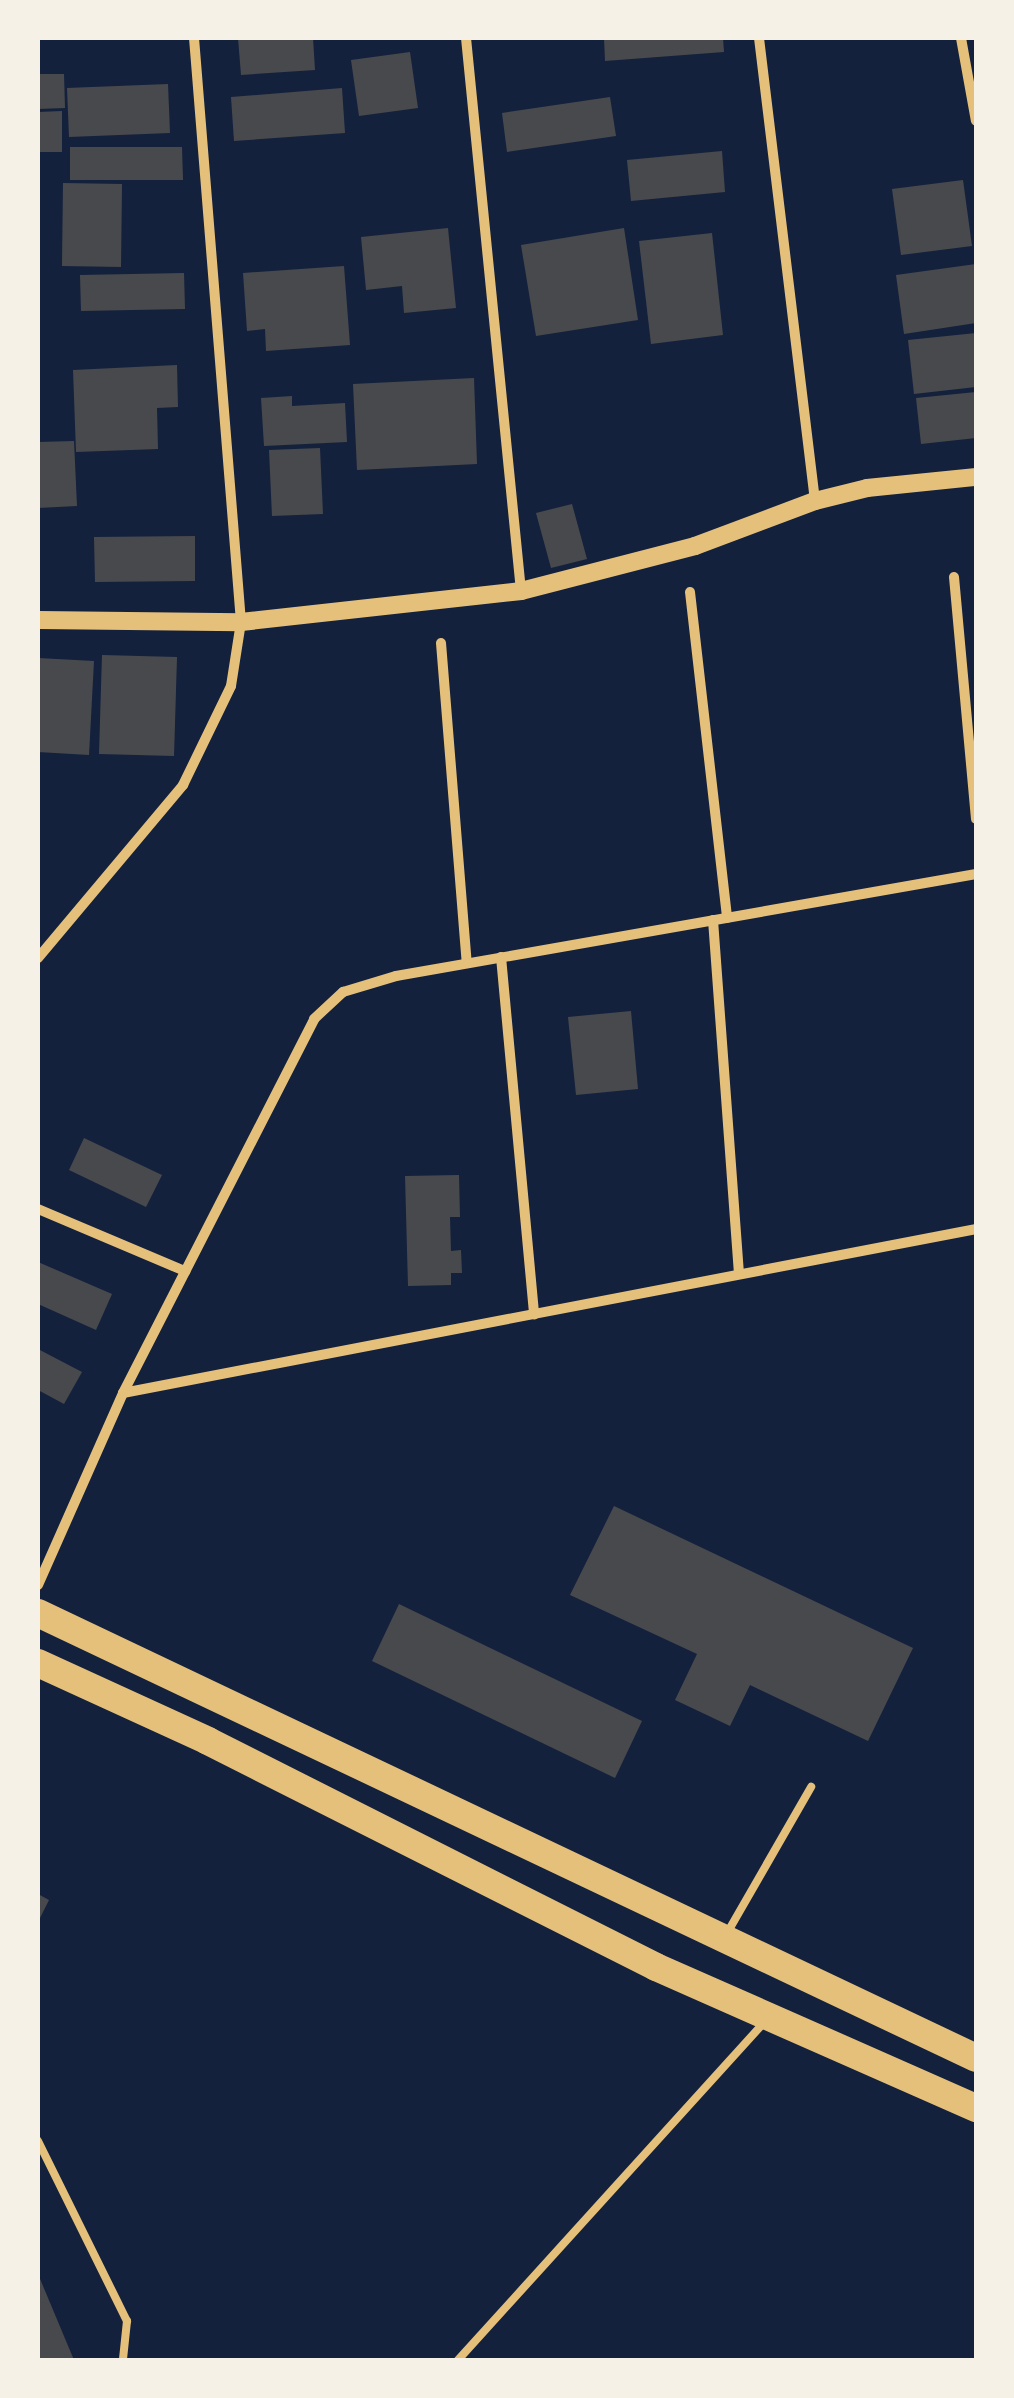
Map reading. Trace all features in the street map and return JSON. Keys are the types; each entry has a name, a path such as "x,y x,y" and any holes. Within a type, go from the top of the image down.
{"highway":[{"path":"38,1613 976,2058"},
{"path":"38,1663 208,1740 656,1967 976,2108"}],"street":[{"path":"38,958 184,784 230,686 241,622 194,38"},
{"path":"466,38 521,591"},
{"path":"759,38 814,501"},
{"path":"961,38 976,121"},
{"path":"38,620 241,622 521,591 694,546 814,501 867,488 976,477"},
{"path":"954,577 976,819"},
{"path":"690,592 727,918"},
{"path":"441,643 467,963"},
{"path":"38,1585 122,1393 314,1018 343,992 396,976 976,874"},
{"path":"713,920 738,1274"},
{"path":"501,957 534,1314"},
{"path":"38,1209 185,1270"},
{"path":"122,1393 976,1228"}],"lane":[{"path":"724,1939 811,1787"},
{"path":"458,2360 770,2014"},
{"path":"38,2141 127,2320 122,2360"}],"building":[{"path":"238,38 313,38 315,70 241,75"},
{"path":"604,38 723,38 724,52 605,61"},
{"path":"410,52 418,108 359,116 351,60"},
{"path":"38,74 64,74 65,108 38,109"},
{"path":"168,84 170,133 69,137 67,88"},
{"path":"342,88 345,133 234,141 231,97"},
{"path":"610,97 616,136 507,152 502,113"},
{"path":"62,111 62,152 38,152 38,112"},
{"path":"70,147 182,147 183,180 70,180"},
{"path":"722,151 725,192 631,201 627,160"},
{"path":"963,180 972,246 901,255 892,189"},
{"path":"63,183 122,184 121,267 62,266"},
{"path":"448,228 456,308 404,313 402,286 366,290 361,237"},
{"path":"624,228 638,320 536,336 521,245"},
{"path":"712,233 723,335 651,344 639,241"},
{"path":"976,264 976,323 904,334 896,275"},
{"path":"344,266 350,345 266,351 265,329 247,331 243,273"},
{"path":"184,273 185,309 81,311 80,275"},
{"path":"976,333 976,387 914,394 908,340"},
{"path":"177,365 178,407 157,408 158,449 76,452 73,370"},
{"path":"474,378 477,464 357,470 353,384"},
{"path":"976,392 976,438 921,444 916,398"},
{"path":"292,396 292,406 345,403 347,442 264,446 261,398"},
{"path":"74,441 77,506 38,508 38,442"},
{"path":"320,448 323,514 272,516 269,450"},
{"path":"572,504 587,559 551,568 536,513"},
{"path":"195,536 195,581 95,582 94,537"},
{"path":"102,655 177,657 174,756 99,754"},
{"path":"38,658 94,661 89,755 38,752"},
{"path":"631,1011 638,1089 576,1095 568,1017"},
{"path":"84,1138 162,1175 146,1207 69,1170"},
{"path":"459,1175 460,1217 450,1217 451,1251 461,1250 462,1273 451,1273 451,1285 408,1286 405,1176"},
{"path":"38,1262 112,1294 96,1330 38,1304"},
{"path":"38,1349 82,1372 64,1404 38,1390"},
{"path":"614,1506 913,1648 868,1741 750,1685 730,1726 675,1700 697,1654 570,1595"},
{"path":"399,1604 642,1721 615,1778 372,1661"},
{"path":"38,1894 49,1900 38,1922"},
{"path":"38,2274 74,2360 38,2360"}]}
